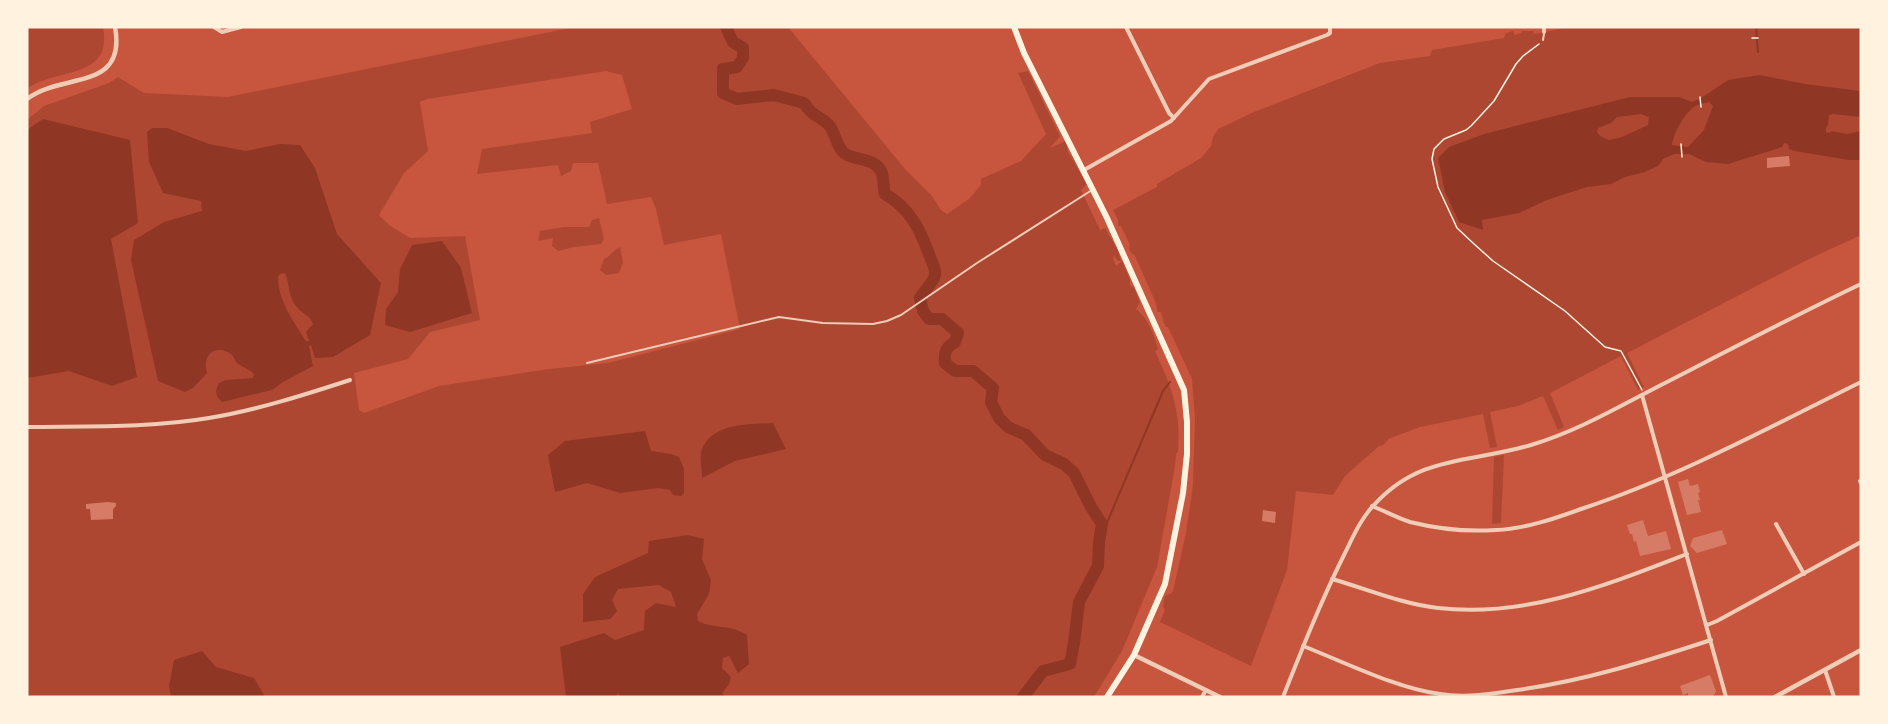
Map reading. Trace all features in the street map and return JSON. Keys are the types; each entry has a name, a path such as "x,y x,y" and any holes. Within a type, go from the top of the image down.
{"main road":[{"path":"1014,27 1037,80 1093,189 1184,390 1187,422 1184,479 1165,584 1134,655 1107,697"}],"street":[{"path":"27,99 54,85 101,73 109,66 115,55 118,41 115,27"},
{"path":"214,27 222,32 241,27"},
{"path":"1126,27 1169,113 1174,118"},
{"path":"1084,170 1174,118 1209,79 1327,35 1330,33 1330,27"},
{"path":"1283,697 1303,646 1350,542 1372,506 1398,483 1411,474 1444,463 1531,446 1579,427 1861,284"},
{"path":"27,427 150,425 209,418 283,401 350,380"},
{"path":"1372,506 1408,521 1446,529 1497,530 1526,525 1610,500 1733,445 1861,382"},
{"path":"1643,394 1726,697"},
{"path":"1776,524 1804,574"},
{"path":"1707,625 1861,542"},
{"path":"1332,579 1413,604 1438,608 1493,610 1532,605 1567,597 1687,554"},
{"path":"1303,646 1417,689 1440,694 1481,695 1554,685 1600,674 1710,640"},
{"path":"1775,697 1861,650"},
{"path":"1134,655 1220,697"},
{"path":"1825,670 1834,697"},
{"path":"1202,697 1206,690"}],"lane":[{"path":"1543,40 1544,31"},
{"path":"588,363 779,317 823,323 873,324 894,318 1093,189"}],"path":[{"path":"1752,38 1758,38"},
{"path":"1543,40 1516,64 1494,101 1471,126 1436,146 1432,159 1438,187 1457,228 1493,261 1565,311 1605,347 1621,351 1643,394"},
{"path":"1700,97 1701,107"},
{"path":"1681,144 1682,157"}],"shaded area":[{"path":"27,27 103,27 104,44 99,56 91,65 39,82 27,89"},
{"path":"575,27 788,27 905,169 947,214 969,199 981,185 981,179 1021,161 1046,134 1018,73 1028,71 1060,136 1050,148 1066,141 1068,152 1087,184 1081,190 1101,232 1105,228 1118,250 1121,261 1114,256 1113,258 1116,266 1122,261 1130,285 1134,288 1140,302 1136,309 1144,317 1152,333 1158,349 1155,351 1177,412 1178,452 1157,567 1122,651 1094,697 27,697 27,120 44,106 109,83 118,77 144,93 228,97","holes":["606,71 622,75 632,109 590,122 592,133 482,149 477,174 558,165 561,176 571,171 573,163 598,163 607,204 651,197 664,245 721,234 740,329 608,363 549,369 439,386 364,413 359,410 354,373 408,359 430,332 480,320 465,236 410,238 389,225 379,215 404,173 428,151 420,102 427,99"]},
{"path":"1571,27 1861,27 1861,235 1809,259 1627,353 1644,387 1638,390 1621,356 1550,393 1564,427 1558,430 1543,396 1518,406 1490,412 1497,447 1490,448 1483,414 1420,427 1388,439 1382,446 1379,446 1345,476 1333,495 1296,491 1287,570 1251,666 1160,622 1165,610 1163,606 1165,596 1172,593 1174,587 1186,533 1193,485 1195,418 1192,379 1165,325 1161,312 1158,312 1134,254 1129,249 1130,245 1121,226 1118,226 1113,210 1157,187 1157,184 1201,158 1211,146 1218,129 1254,112 1380,63 1430,56 1432,50 1504,38 1506,33 1513,31 1515,35 1522,31 1533,31 1534,34"},
{"path":"1760,75 1805,84 1861,91 1861,117 1829,115 1826,132 1847,134 1861,131 1861,160 1795,151 1789,149 1788,144 1784,143 1782,147 1728,164 1706,162 1689,154 1674,154 1663,159 1658,166 1611,184 1587,187 1547,200 1519,213 1482,220 1483,230 1459,222 1445,192 1438,158 1449,147 1484,134 1630,97 1679,97 1692,102 1728,80","holes":["1709,102 1713,106 1704,130 1688,147 1672,145 1683,118 1695,106","1641,114 1649,117 1648,125 1622,137 1609,140 1597,132 1598,128 1611,123 1617,117"]},
{"path":"43,119 130,140 138,223 111,239 137,377 112,386 69,371 27,378 27,130"},
{"path":"152,128 167,128 209,144 246,151 280,144 300,145 315,168 337,234 381,283 370,335 333,357 315,358 311,345 309,346 313,366 272,390 222,402 216,393 219,383 226,380 253,378 254,374 237,363 232,355 224,350 216,350 209,355 206,364 207,373 193,388 185,392 158,381 131,260 134,240 164,222 202,211 201,201 163,193 149,162 147,132","holes":["285,273 293,302 313,324 306,332 309,341 306,341 284,303 278,277"]},
{"path":"599,218 604,239 601,244 558,251 552,246 553,238 538,241 540,231 564,227 589,227 592,220"},
{"path":"442,241 461,268 472,313 410,332 385,325 386,309 398,292 400,269 412,245"},
{"path":"620,247 623,263 619,273 606,275 600,270 604,259"},
{"path":"773,423 786,449 735,461 702,478 701,452 707,440 714,434 733,427"},
{"path":"645,431 651,451 679,457 684,469 684,493 681,496 673,495 670,490 658,488 620,493 587,483 555,492 548,455 565,441"},
{"path":"1504,455 1501,523 1492,524 1494,457"},
{"path":"688,535 704,539 702,559 711,580 709,594 697,614 698,621 734,629 747,635 749,664 738,673 729,656 723,658 722,668 731,677 722,693 725,697 620,697 618,692 616,697 566,697 560,647 604,633 615,640 644,630 645,611 656,603 676,607 671,592 659,585 618,589 612,600 617,611 610,619 583,622 583,594 595,577 648,553 649,541"},
{"path":"202,651 216,667 254,678 265,697 171,697 169,686 174,660"}],"building":[{"path":"1789,156 1790,166 1767,168 1767,158"},
{"path":"1688,479 1690,486 1698,484 1701,512 1687,515 1678,482"},
{"path":"116,503 113,509 113,519 91,520 90,509 86,509 86,504"},
{"path":"1263,510 1276,512 1275,523 1262,521"},
{"path":"1643,520 1648,536 1666,531 1671,549 1640,556 1636,541 1634,542 1627,525"},
{"path":"1722,530 1727,544 1697,553 1690,546 1693,538"},
{"path":"1710,675 1716,691 1713,697 1688,697 1688,693 1683,695 1680,686"}],"waterway":[{"path":"726,27 733,42 743,48 743,58 737,67 723,69 723,93 737,99 774,95 804,103 810,111 831,127 844,153 874,163 878,167 882,173 885,194 901,206 914,221 934,268 934,278 920,298 923,311 929,319 942,319 958,333 955,342 946,350 945,363 955,371 973,371 993,388 991,402 999,418 1008,427 1026,435 1045,455 1064,464 1074,473 1102,524 1098,566 1079,602 1070,664 1043,671 1023,697"},
{"path":"1756,27 1758,52"},
{"path":"1100,539 1163,391 1170,382"}]}
